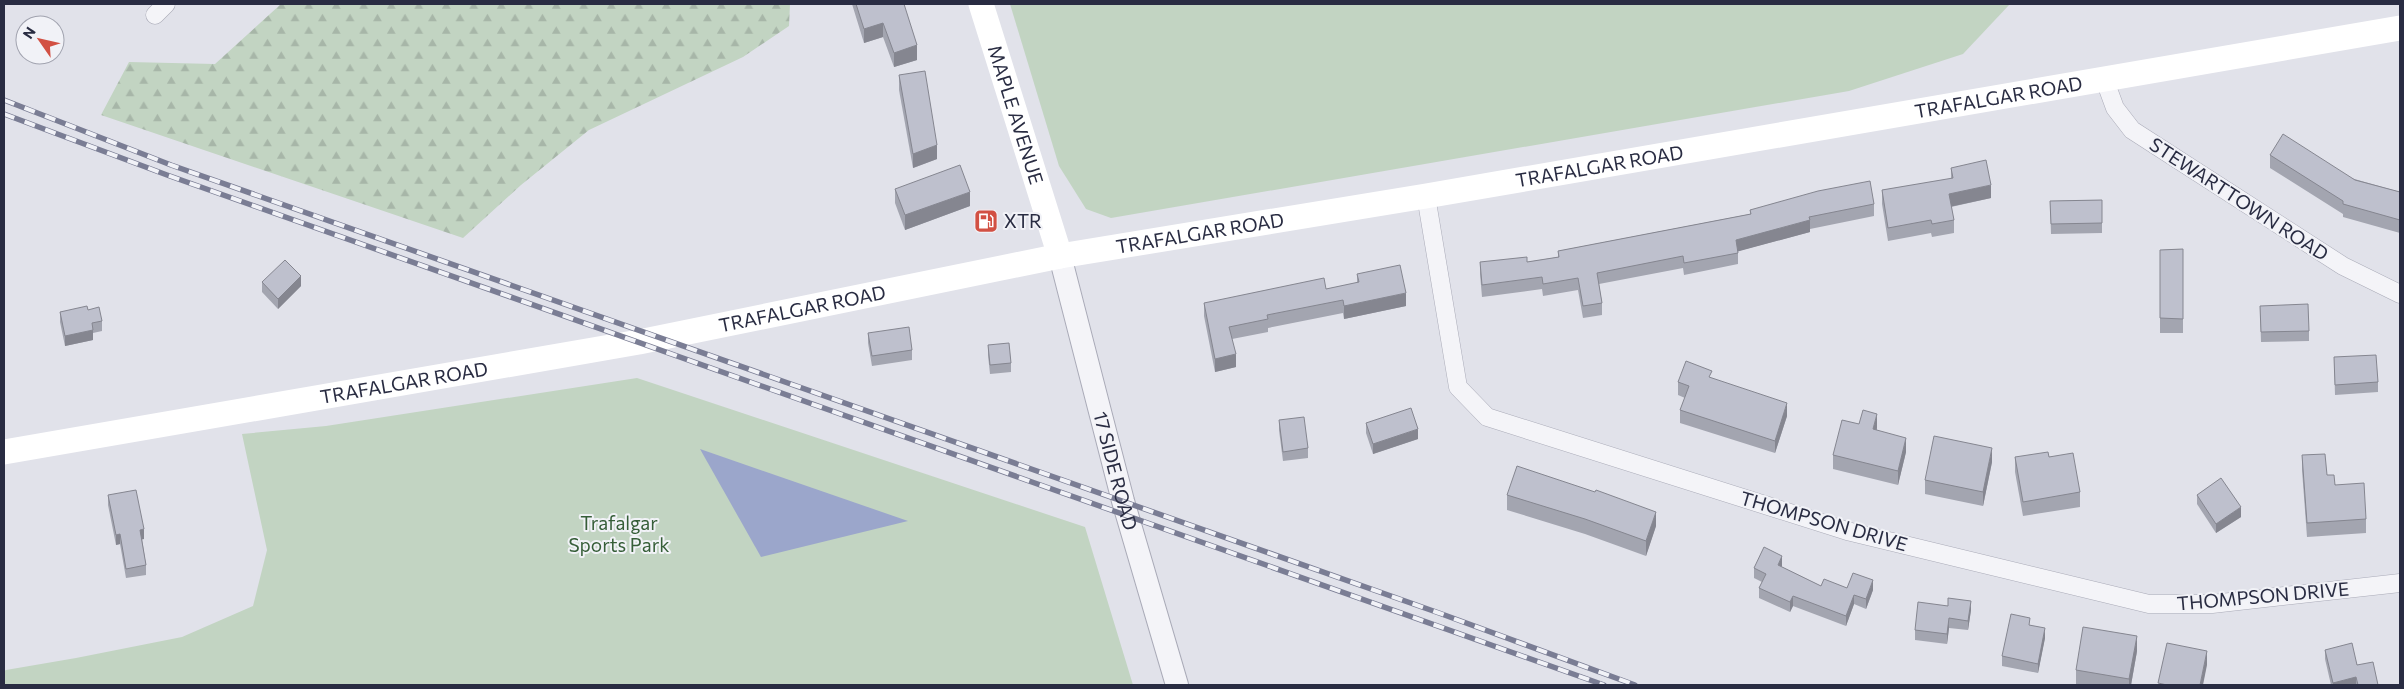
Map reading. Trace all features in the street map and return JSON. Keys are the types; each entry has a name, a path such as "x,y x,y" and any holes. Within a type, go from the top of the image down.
{"main road":[{"name":"MAPLE AVENUE","path":"981,4 1060,256"},
{"name":"TRAFALGAR ROAD","path":"4,452 639,342 1060,256 1426,196 2400,28"}],"street":[{"name":"STEWARTTOWN ROAD","path":"2104,78 2114,108 2132,130 2343,266 2400,294"},
{"name":"THOMPSON DRIVE","path":"1426,196 1458,387 1487,417 1847,531 2149,604 2212,604 2400,583"},
{"name":"17 SIDE ROAD","path":"1060,256 1122,501 1177,685"}],"green space":[{"path":"281,4 790,4 789,26 743,57 589,130 521,185 463,238 101,115 129,62 215,64"},
{"path":"1010,4 2010,4 1963,54 1849,91 1111,218 1086,209 1059,166"},
{"name":"Trafalgar Sports Park","path":"637,378 1085,527 1133,685 4,685 4,671 6,670 182,637 253,606 267,550 242,434 326,426"}],"water":[{"path":"700,449 908,521 761,557"}],"building":[{"path":"856,4 904,4 917,45 894,53 883,23 864,29"},
{"path":"925,71 937,145 913,154 899,75"},
{"path":"2283,134 2355,180 2400,192 2400,220 2343,204 2343,201 2270,155"},
{"path":"1986,160 1991,185 1949,194 1954,220 1932,224 1931,220 1888,228 1882,190 1953,178 1951,168"},
{"path":"960,165 970,192 905,215 895,189"},
{"path":"1870,181 1874,204 1809,217 1810,220 1736,240 1738,253 1684,263 1683,256 1597,273 1602,303 1583,306 1578,278 1543,284 1542,277 1482,285 1480,262 1527,257 1527,262 1559,257 1558,251 1751,214 1750,210 1818,191"},
{"path":"2102,200 2102,223 2051,224 2050,201"},
{"path":"2183,249 2183,319 2160,318 2160,250"},
{"path":"285,260 301,276 278,299 262,282"},
{"path":"1400,265 1406,293 1344,306 1343,300 1267,315 1268,319 1229,327 1236,354 1215,359 1204,303 1324,278 1326,289 1359,282 1357,274"},
{"path":"2308,304 2309,331 2261,332 2260,306"},
{"path":"87,306 88,310 99,307 102,321 92,323 93,330 65,336 60,312"},
{"path":"909,327 912,350 872,356 868,333"},
{"path":"1009,343 1011,363 990,365 988,345"},
{"path":"2376,355 2378,382 2335,385 2334,357"},
{"path":"1686,361 1712,371 1709,377 1787,403 1775,441 1680,410 1689,386 1678,382"},
{"path":"1411,408 1418,429 1373,444 1366,423"},
{"path":"1863,410 1877,414 1873,429 1906,438 1898,471 1833,455 1842,420 1859,424"},
{"path":"1304,417 1308,448 1283,452 1279,420"},
{"path":"1934,436 1992,448 1983,492 1925,480"},
{"path":"2048,452 2049,457 2073,453 2080,492 2023,502 2015,457"},
{"path":"2325,454 2327,475 2334,475 2335,485 2364,483 2366,519 2307,523 2302,455"},
{"path":"1517,466 1595,492 1596,490 1656,512 1646,541 1585,519 1507,495"},
{"path":"2221,478 2241,507 2216,524 2197,495"},
{"path":"136,490 144,529 140,530 146,565 126,569 120,534 116,535 108,495"},
{"path":"1764,547 1782,556 1778,565 1821,586 1824,579 1847,588 1853,573 1873,580 1866,599 1854,595 1846,616 1793,596 1790,602 1759,588 1766,574 1754,568"},
{"path":"1948,598 1971,601 1968,621 1949,618 1947,634 1915,630 1918,602 1948,606"},
{"path":"2011,614 2030,618 2029,625 2045,628 2038,664 2002,656"},
{"path":"2083,627 2137,636 2129,679 2076,670"},
{"path":"2167,643 2207,651 2200,685 2167,685 2158,683"},
{"path":"2352,643 2357,665 2373,662 2378,685 2358,685 2356,677 2333,683 2325,650"}],"railway":[{"path":"4,100 171,165 1439,613 1635,685"},
{"path":"4,114 167,175 1604,685"}],"place":[{"name":"XTR","path":"986,221"}]}
